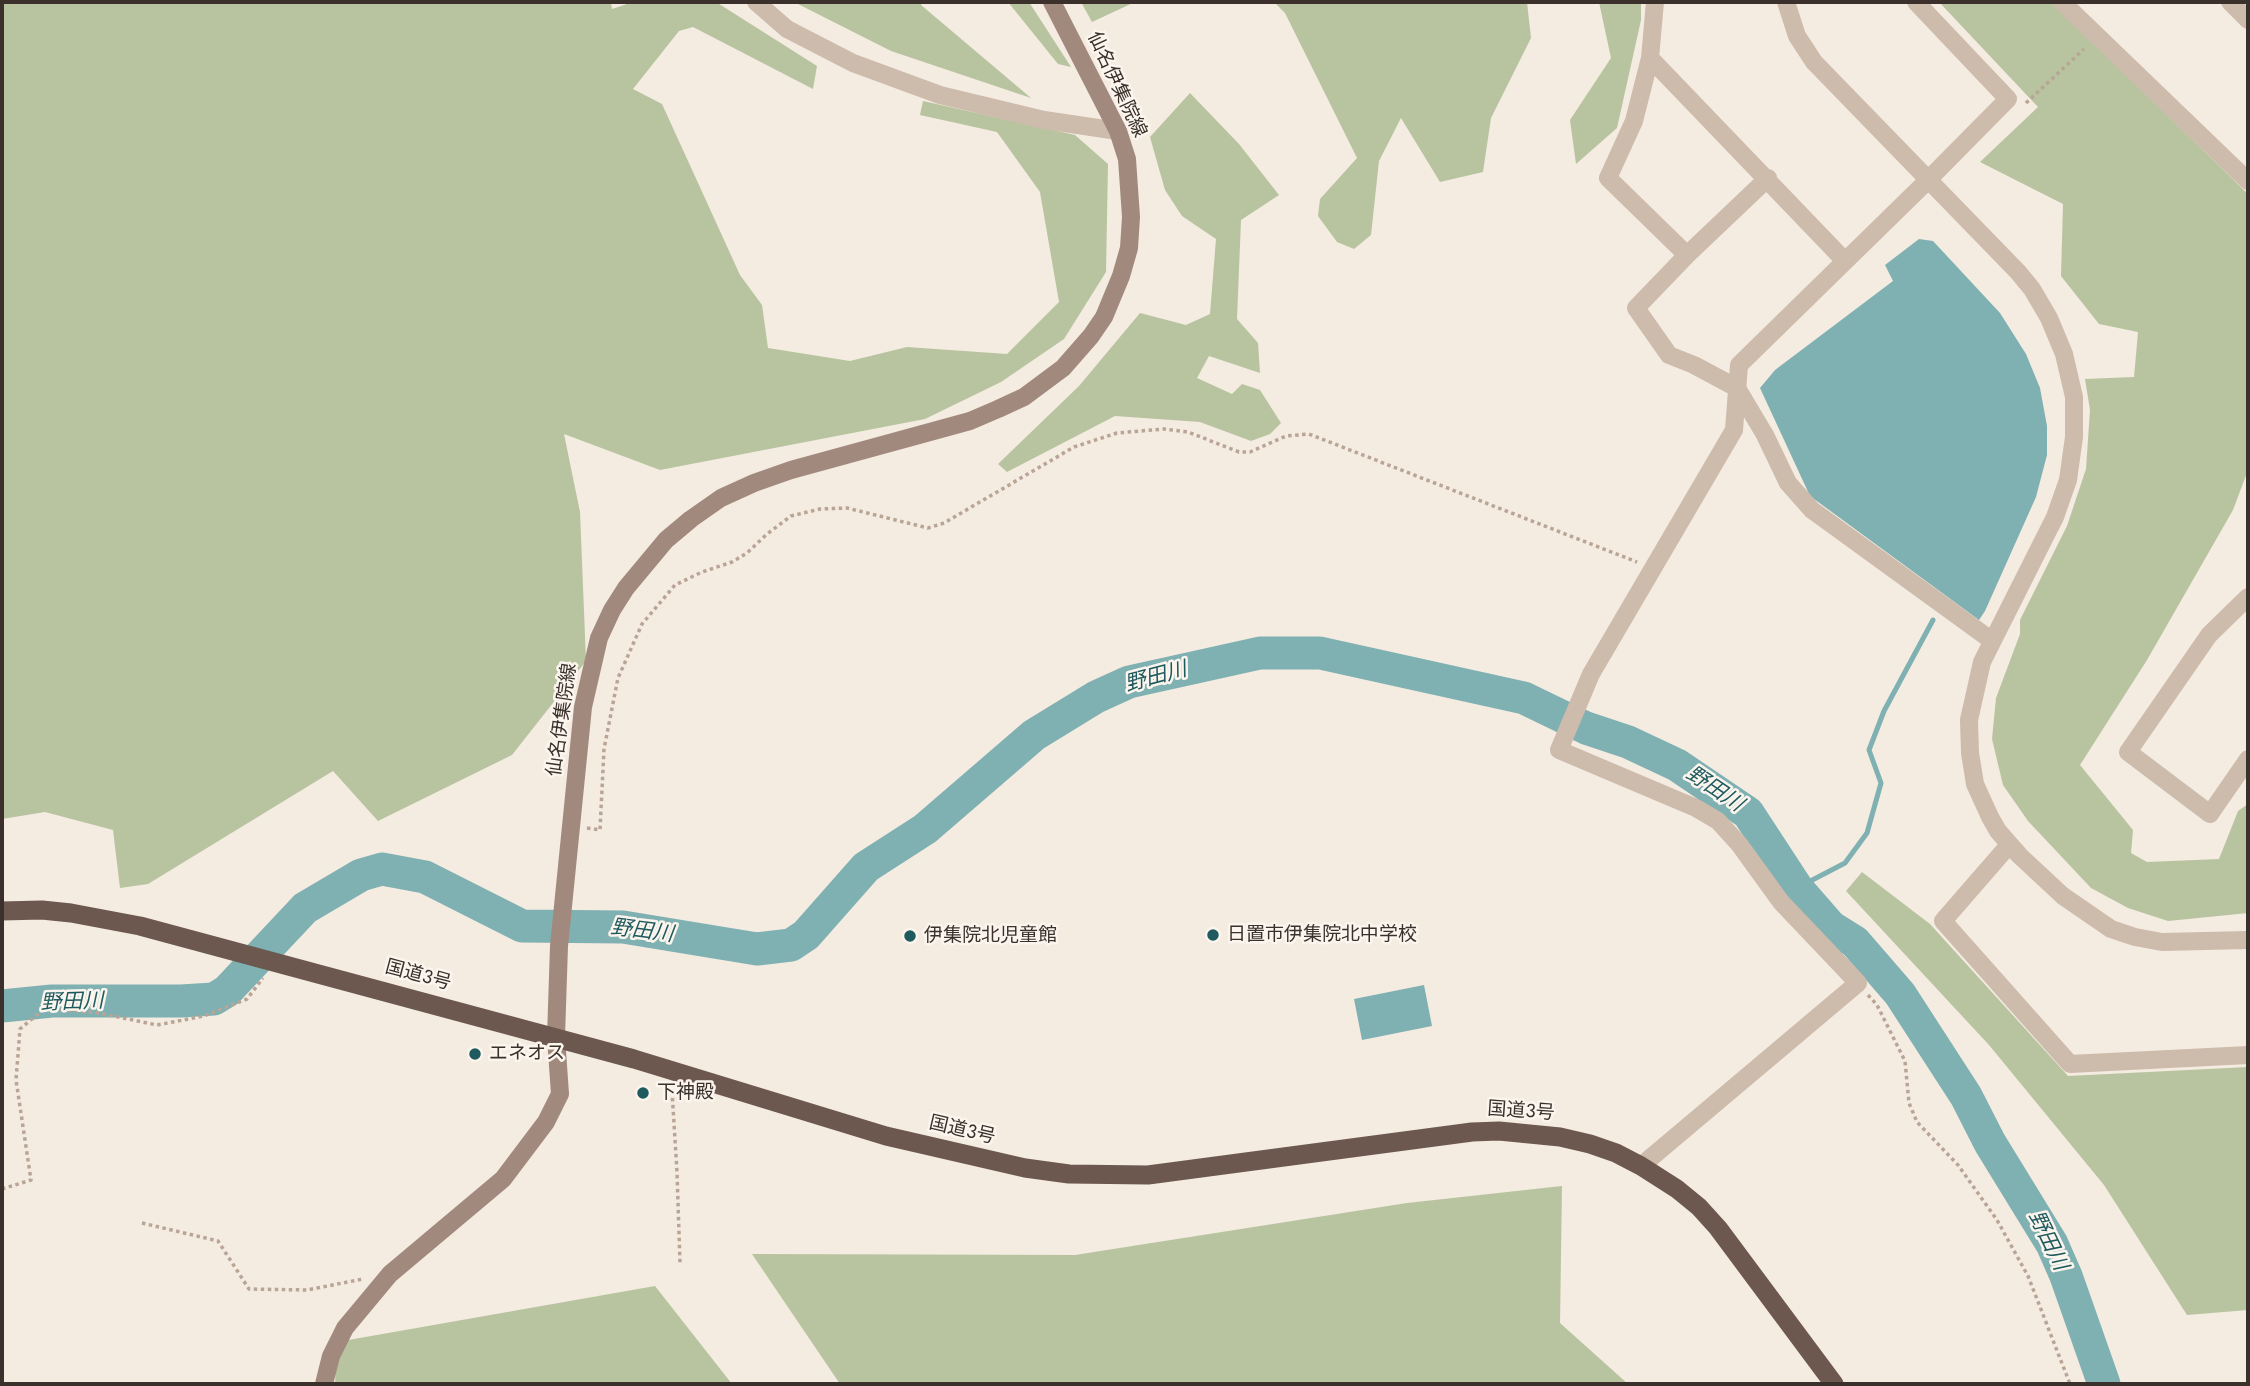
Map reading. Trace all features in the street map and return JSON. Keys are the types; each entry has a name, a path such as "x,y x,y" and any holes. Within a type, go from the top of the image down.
{"highway":[{"name":"国道3号","path":"2,911 42,910 105,918 233,950 556,1037 921,1146 1025,1168 1069,1174 1147,1175 1472,1132 1499,1131 1590,1144 1642,1166 1677,1189 1718,1228 1835,1384"}],"main road":[{"name":"仙名伊集院線","path":"324,1384 331,1356 345,1328 390,1274 503,1178 546,1122 560,1094 556,1037 559,946 583,707 599,638 626,588 666,540 721,498 791,470 970,421 1024,397 1063,368 1091,336 1113,297 1129,248 1130,187 1127,159 1118,131 1052,2"}],"street":[{"path":"756,2 787,29 853,63 940,95 1044,120 1118,131"},
{"path":"1655,2 1650,58 1634,121 1608,178 1687,256"},
{"path":"1786,2 1797,36 1814,62 2018,272 2049,317 2064,354 2074,397 2074,437 2067,480 2059,505 1982,662 1969,720 1975,784 1990,817 2009,845 2063,896 2111,929 2162,942 2248,940"},
{"path":"1642,1166 1857,982 1781,902 1739,844 1718,821 1696,808 1559,750 1591,674 1734,430 1739,365 2008,99 1916,2"},
{"path":"2062,2 2245,172"},
{"path":"2230,2 2248,19"},
{"path":"1650,58 1844,260"},
{"path":"1768,178 1636,307 1669,355 1737,388 1765,435 1788,483 1812,510 1991,640"},
{"path":"2248,597 2209,635 2128,752 2210,814 2248,759"},
{"path":"2009,845 1943,921 2070,1064 2248,1055"}],"path":[{"path":"2024,104 2098,36"},
{"path":"571,829 600,830 604,749 618,678 642,624 675,584 740,558 791,516 820,509 847,508 928,528 944,523 1074,447 1117,433 1176,430 1239,452 1250,452 1286,436 1309,434 1653,569"},
{"path":"2,1189 31,1180 16,1080 20,1029 45,1008 99,1013 157,1025 204,1016 247,999 271,960"},
{"path":"1857,982 1877,1005 1905,1061 1909,1103 1917,1122 1958,1165 1997,1220 2028,1276 2070,1384"},
{"path":"671,1071 680,1263"},
{"path":"142,1223 218,1241 249,1289 307,1290 390,1274"}],"green space":[{"path":"2,2 611,2 612,9 633,2 716,2 817,66 813,89 693,27 679,31 633,89 662,104 740,275 762,305 768,348 850,361 907,347 1007,354 1059,302 1040,192 997,132 920,115 923,101 1075,135 1108,164 1106,272 1064,339 1001,382 925,419 660,470 564,434 580,512 586,661 512,755 378,821 333,771 148,884 120,888 113,830 45,812 2,819"},
{"path":"794,2 923,2 921,5 1031,98 891,51"},
{"path":"1008,2 1029,2 1071,67 1058,64"},
{"path":"1081,2 1135,2 1092,22"},
{"path":"1274,2 1527,2 1531,38 1491,118 1483,172 1440,182 1401,118 1379,161 1371,235 1354,249 1337,242 1318,216 1320,199 1357,158 1285,13"},
{"path":"1599,2 1641,2 1641,20 1617,128 1576,164 1570,120 1611,58"},
{"path":"1939,2 2051,2 2248,194 2248,470 2233,510 2147,660 2080,765 2133,830 2131,853 2147,862 2219,859 2238,811 2248,804 2248,913 2168,921 2128,908 2091,888 2028,821 2003,785 1992,739 1996,698 2020,634 2020,620 2067,526 2086,469 2090,410 2085,379 2134,377 2138,332 2099,324 2061,276 2063,204 1980,162 2038,107"},
{"path":"1190,93 1239,144 1279,195 1241,220 1237,319 1258,343 1260,373 1209,356 1197,378 1232,394 1242,384 1260,390 1281,423 1270,434 1251,441 1200,422 1115,416 1007,472 998,464 1079,386 1140,313 1186,325 1210,314 1216,239 1182,216 1165,190 1150,137"},
{"path":"1862,872 1930,924 2068,1076 2248,1067 2248,1310 2187,1315 2104,1185 1989,1045 1846,891"},
{"path":"1562,1186 1560,1323 1628,1384 840,1384 752,1254 1075,1255 1407,1203"},
{"path":"655,1286 732,1384 335,1384 337,1342"}],"water":[{"path":"1919,239 1933,241 2000,313 2026,354 2040,388 2047,426 2047,455 2036,497 1979,620 1810,496 1760,388 1775,370 1893,281 1885,265"},
{"path":"1424,985 1432,1026 1362,1040 1354,999"}],"waterway":[{"path":"1797,888 1845,863 1867,833 1881,783 1869,750 1884,711 1933,620"},
{"name":"野田川","path":"2,1006 52,1001 214,999 227,991 305,908 361,875 382,869 425,877 522,926 623,927 757,949 791,945 806,935 866,867 925,829 1034,735 1096,697 1129,682 1260,653 1320,653 1524,698 1586,728 1628,742 1677,765 1748,813 1797,888 1831,927 1855,942 1900,994 1966,1096 1990,1143 2052,1244 2104,1384"}],"place":[{"name":"日置市伊集院北中学校","path":"1213,935"},
{"name":"伊集院北児童館","path":"910,936"},
{"name":"エネオス","path":"475,1054"},
{"name":"下神殿","path":"643,1093"}]}
